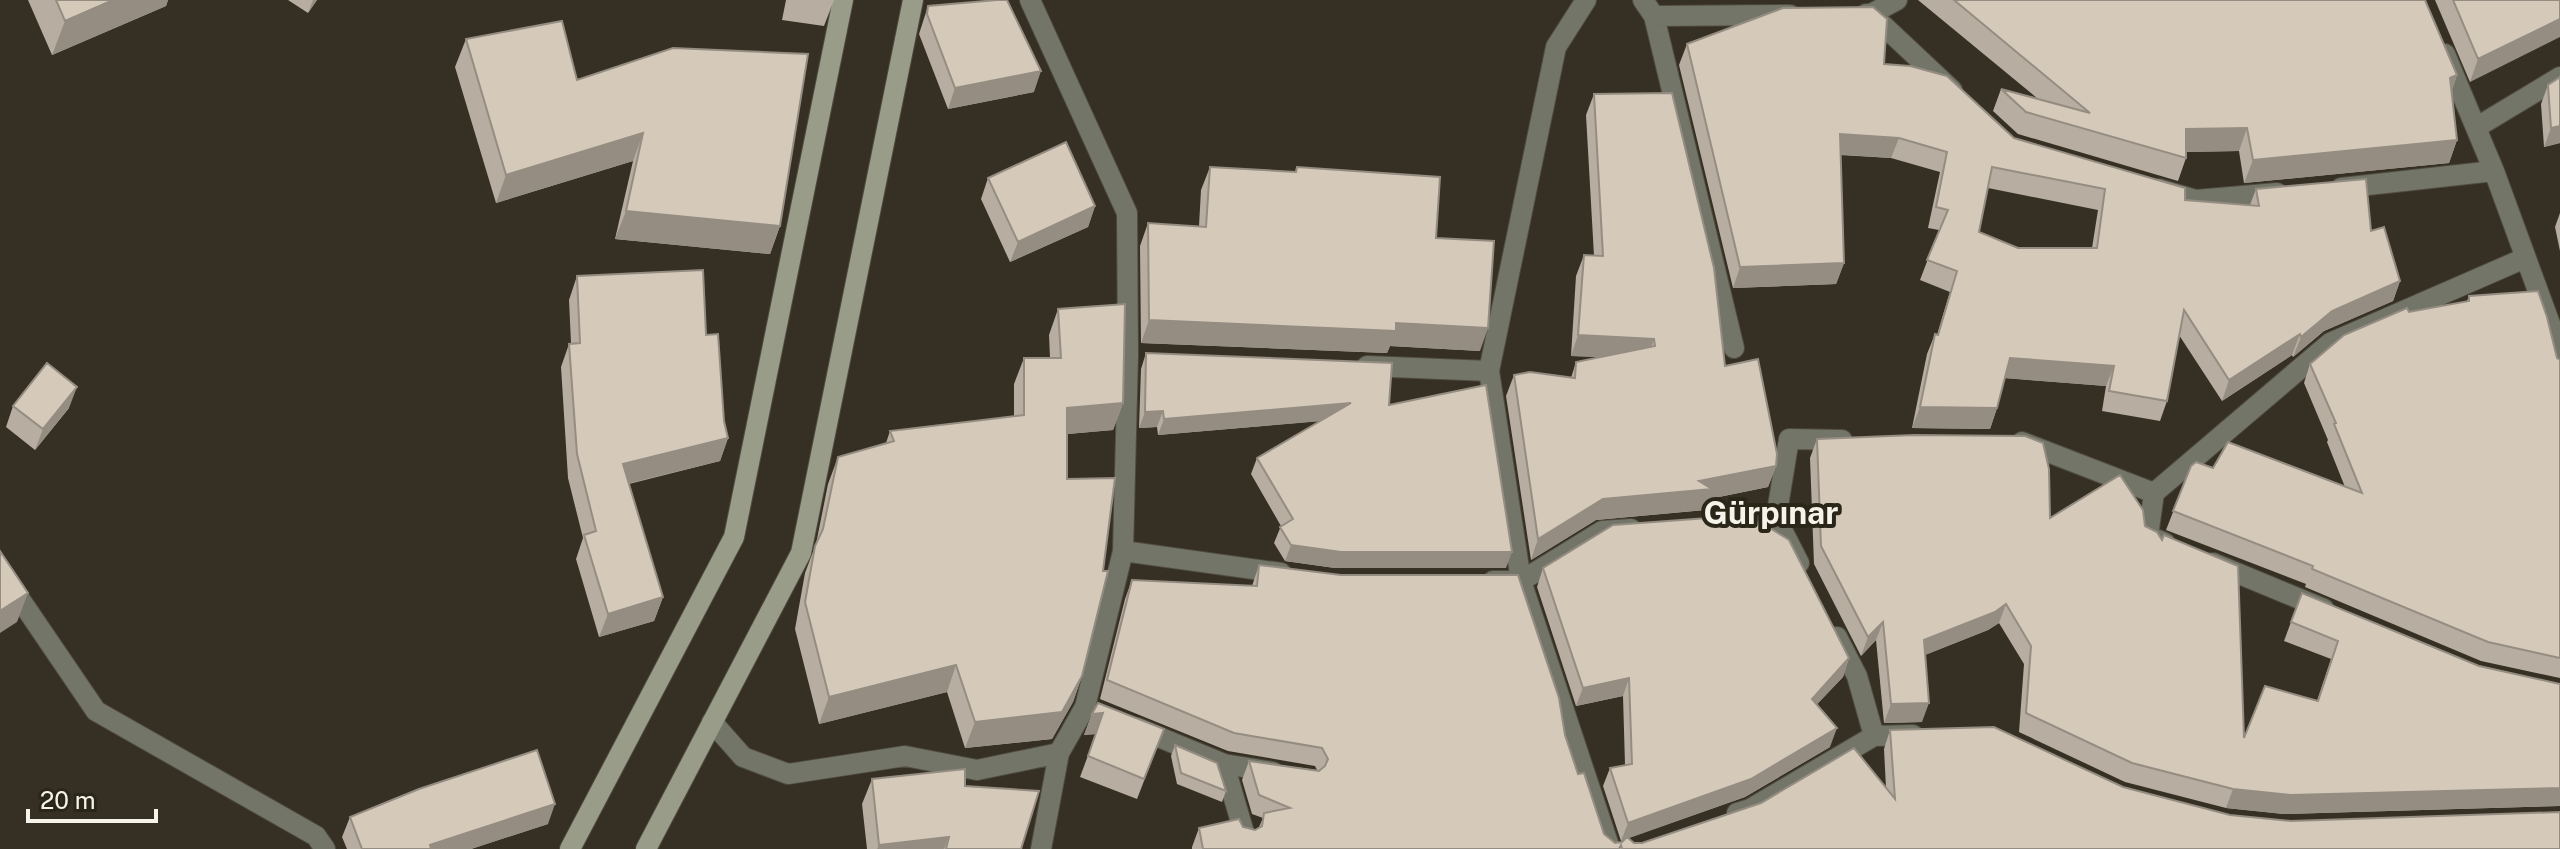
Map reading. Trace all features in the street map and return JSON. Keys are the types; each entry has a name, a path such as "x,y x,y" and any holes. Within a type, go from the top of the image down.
{"main road":[{"path":"570,849 734,537 843,0"},
{"path":"646,849 801,553 913,0"}],"street":[{"path":"1030,0 1127,213 1136,356 1123,551 1099,712 1059,753 1041,849"},
{"path":"1586,0 1556,47 1489,371 1521,581 1610,849"},
{"path":"1840,14 1871,14 1897,0"},
{"path":"1734,348 1649,8 1809,14"},
{"path":"1871,14 1968,105"},
{"path":"2440,42 2477,127 2556,333 2560,369"},
{"path":"2477,127 2560,77"},
{"path":"2139,183 2196,200 2494,171"},
{"path":"2348,620 2148,536 2154,493 2330,343 2525,258"},
{"path":"1348,365 1489,371"},
{"path":"1810,584 1776,518 1789,439 1867,440"},
{"path":"2006,441 2021,442 2154,493"},
{"path":"1713,523 1776,518"},
{"path":"1474,581 1521,581 1602,531 1649,527"},
{"path":"1123,551 1304,576"},
{"path":"0,570 96,711 316,836 325,849"},
{"path":"1830,624 1857,676 1874,736"},
{"path":"1099,712 1224,764 1294,775"},
{"path":"712,722 743,757 788,774 905,756 977,770 1059,753"},
{"path":"1720,819 1750,809 1874,736 1932,734"},
{"path":"1224,764 1245,836"}],"building":[{"path":"56,0 113,0 65,21"},
{"path":"1007,0 1041,71 955,88 927,14 928,6"},
{"path":"1954,0 2425,0 2457,75 2450,78 2457,140 2253,160 2247,128 2186,129 2186,158 2026,112 2001,89 2090,113"},
{"path":"2453,0 2560,0 2560,19 2478,59"},
{"path":"1873,7 1887,19 1884,64 1910,66 1947,76 2014,138 2185,188 2185,200 2259,206 2256,189 2366,179 2371,231 2384,227 2400,281 2332,311 2301,337 2300,334 2229,380 2184,310 2167,401 2109,391 2114,366 2010,358 1997,408 1920,407 1935,334 1938,335 1957,271 1927,260 1948,210 1936,207 1947,152 1899,138 1840,134 1844,263 1740,267 1687,44 1783,8","holes":["1992,167 2105,189 2097,248 2018,248 1979,232"]},
{"path":"562,21 577,80 673,48 808,54 780,226 626,211 643,133 506,175 466,39"},
{"path":"2560,77 2560,126 2551,128 2548,85"},
{"path":"1672,93 1714,268 1725,366 1758,359 1777,454 1776,466 1699,481 1712,489 1603,499 1538,539 1514,375 1530,372 1575,378 1576,362 1655,346 1654,339 1578,335 1584,255 1603,256 1594,94"},
{"path":"1066,142 1095,206 1018,242 988,178"},
{"path":"1210,167 1296,172 1297,167 1440,177 1436,238 1494,241 1488,328 1396,323 1396,331 1149,320 1148,223 1206,227"},
{"path":"703,270 706,335 718,334 728,438 623,464 663,597 608,614 584,535 596,531 577,454 569,344 580,343 577,276"},
{"path":"2538,291 2560,360 2560,658 2488,642 2312,569 2313,566 2173,511 2191,466 2196,462 2213,468 2228,442 2362,493 2310,364 2344,335 2407,308 2409,312 2469,301 2469,296"},
{"path":"1125,304 1123,403 1067,408 1067,479 1115,478 1103,571 1108,571 1082,676 1062,712 975,722 956,665 829,697 805,602 815,546 823,529 838,457 894,441 890,431 1024,415 1024,358 1061,358 1058,309"},
{"path":"1146,353 1392,363 1389,405 1486,385 1512,552 1341,552 1291,545 1280,527 1293,519 1257,458 1351,403 1164,419 1163,411 1145,412"},
{"path":"47,363 77,387 43,429 13,406"},
{"path":"1914,435 2025,436 2043,443 2049,469 2050,518 2120,475 2143,510 2145,526 2157,532 2162,540 2164,535 2238,566 2244,738 2265,686 2318,701 2338,641 2291,622 2302,593 2479,666 2560,684 2560,788 2291,795 2233,789 2132,763 2026,713 2031,646 2006,604 1995,612 1924,640 1929,703 1891,704 1883,622 1868,637 1821,546 1817,439"},
{"path":"1749,515 1789,540 1849,658 1812,699 1837,728 1751,779 1628,823 1610,768 1632,764 1629,678 1583,688 1543,568 1613,525"},
{"path":"0,551 28,593 0,611"},
{"path":"1259,565 1341,575 1518,575 1559,698 1565,735 1578,774 1584,773 1604,834 1615,843 1627,837 1634,843 1642,843 1761,803 1854,748 1895,799 1890,730 1994,727 2123,787 2230,815 2291,821 2560,812 2560,849 1622,849 1621,845 1619,849 1203,849 1199,828 1239,819 1243,827 1255,830 1262,826 1264,813 1290,808 1259,795 1249,761 1319,771 1328,759 1322,748 1234,733 1107,680 1132,580 1257,586"},
{"path":"1098,703 1164,729 1144,779 1088,756 1103,713 1092,714"},
{"path":"1175,745 1217,763 1226,791 1181,773"},
{"path":"537,750 555,804 430,845 431,849 362,849 350,817 419,789"},
{"path":"965,769 965,786 1039,791 1021,849 946,849 949,837 879,845 872,779"}],"district":[{"name":"Gürpınar","path":"1771,513"}]}
